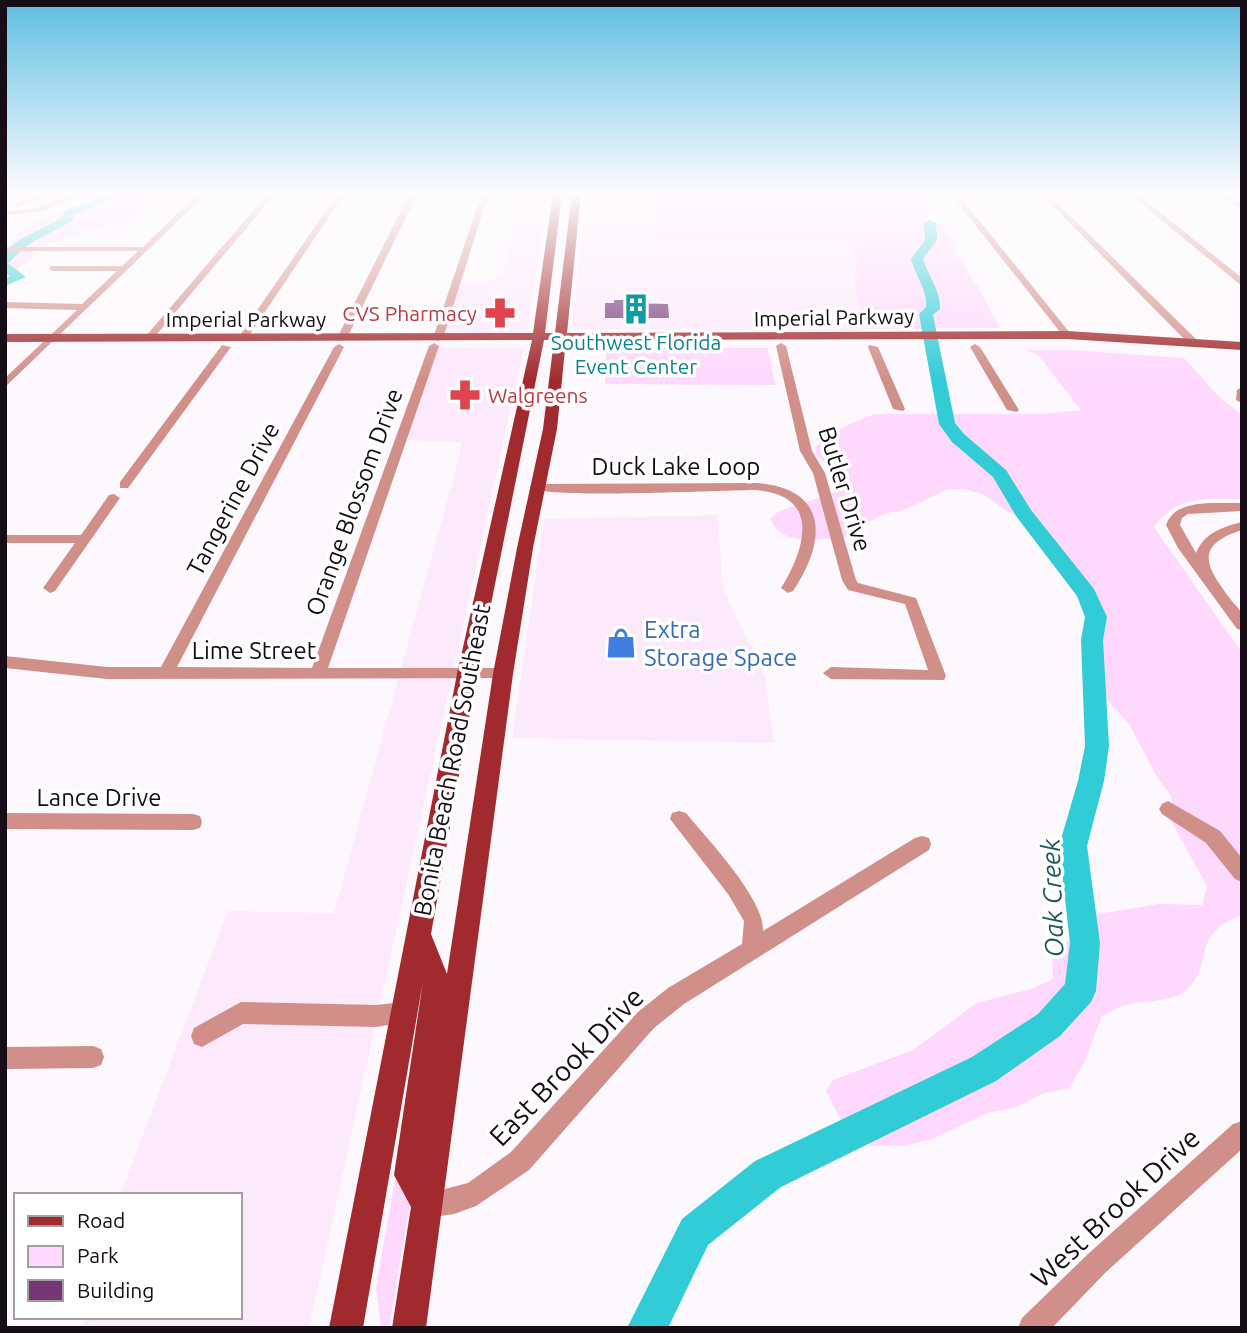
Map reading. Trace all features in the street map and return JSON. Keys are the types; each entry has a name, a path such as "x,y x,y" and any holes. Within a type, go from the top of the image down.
{"main road":[{"name":"Bonita Beach Road Southeast","path":"351,1319 467,674 523,419 538,342 550,255"},
{"name":"Bonita Beach Road Southeast","path":"409,1328 503,674 550,429 570,255"},
{"name":"Imperial Parkway","path":"560,342 862,336 945,341 1067,335 1242,346"},
{"path":"862,336 873,347"},
{"path":"781,346 786,341 811,337"},
{"name":"Imperial Parkway","path":"5,338 50,342 226,347 340,342"},
{"name":"Imperial Parkway","path":"5,346 149,338 873,347 915,341"},
{"name":"Imperial Parkway","path":"945,341 975,347 1096,348 1242,358"},
{"path":"523,419 529,431 521,474 529,485 538,488"},
{"path":"419,933 437,983 409,1175 427,1205"}],"street":[{"path":"5,384 139,255"},
{"path":"149,338 219,255"},
{"path":"243,338 299,255"},
{"name":"Tangerine Drive","path":"166,673 383,255"},
{"name":"Orange Blossom Drive","path":"318,673 465,255"},
{"path":"1003,255 1067,335"},
{"path":"1106,255 1194,343"},
{"path":"1208,255 1242,283"},
{"path":"53,268 125,269"},
{"path":"5,305 86,307"},
{"name":"Butler Drive","path":"781,346 806,451 819,473 822,493 849,580 853,587 911,601 938,676 831,673"},
{"path":"124,485 226,347"},
{"path":"873,347 899,409"},
{"path":"975,347 1013,411"},
{"path":"1242,390 1242,400"},
{"name":"Duck Lake Loop","path":"538,488 752,488 789,493 804,508 810,533 804,561 788,588"},
{"path":"50,588 114,498"},
{"path":"1214,507 1242,526"},
{"path":"1242,507 1184,511 1173,520 1177,536 1242,625"},
{"path":"1207,577 1202,558 1207,542 1220,533 1242,526"},
{"path":"5,539 85,539"},
{"name":"Lime Street","path":"5,662 87,672 503,674"},
{"path":"1168,809 1213,837 1242,873"},
{"path":"679,819 735,888 754,919 752,948"},
{"name":"Lance Drive","path":"5,821 192,822"},
{"name":"East Brook Drive","path":"427,1205 454,1201 476,1193 520,1161 646,1020 691,985 846,893 922,844"},
{"path":"202,1036 241,1013 376,1016 404,1013"},
{"path":"5,1058 93,1057"},
{"name":"West Brook Drive","path":"1032,1328 1097,1263 1242,1133"}],"shaded area":[{"path":"508,255 539,255 527,336 437,336 458,281 495,281 496,274 504,273"},
{"path":"580,255 855,255 856,292 865,331 571,329"},
{"path":"433,348 524,348 309,1328 84,1328 85,1319 242,1319 242,1193 121,1193 228,911 334,913 461,442 399,440"},
{"path":"718,515 722,579 726,595 765,676 774,743 512,738 544,519"}],"green space":[{"path":"5,255 34,255 31,259 5,278"},
{"path":"855,255 957,255 1000,328 865,329 856,292"},
{"path":"606,348 768,348 775,385 605,384"},
{"path":"1025,350 1070,350 1184,358 1219,397 1242,415 1242,499 1204,499 1182,504 1172,509 1154,527 1242,653 1242,915 1214,932 1208,941 1194,982 1184,992 1165,999 1126,1005 1102,1016 1084,1063 1069,1088 1042,1094 1016,1107 987,1113 932,1139 902,1146 872,1146 843,1124 826,1091 833,1080 913,1050 977,1003 1031,989 1053,979 1052,954 1080,931 1081,917 1158,904 1202,905 1207,886 1170,819 1171,796 1157,777 1129,724 1100,692 1092,677 1088,662 1088,610 1071,578 1037,529 1025,518 1008,512 983,494 964,489 948,489 902,511 886,513 863,525 855,534 839,538 805,540 788,537 776,529 770,519 779,511 836,492 838,473 817,456 815,447 828,436 875,414 1042,414 1081,410 1038,355"},
{"path":"396,1174 410,1203 389,1328 381,1328 376,1288"}],"building":[{"name":"Southwest Florida Event Center","path":"614,300 625,300 625,303 668,304 669,318 605,318 605,303 614,303"}],"waterway":[{"path":"5,260 8,255"},
{"name":"Oak Creek","path":"647,1328 695,1232 768,1174 984,1069 1049,1025 1080,991 1085,943 1073,846 1091,781 1097,746 1092,640 1096,617 1087,594 1023,512 1000,474 958,438 947,424 926,314 933,309 934,297 922,277 917,259 920,255"},
{"path":"5,266 20,277 5,282"}],"place":[{"name":"Southwest Florida Event Center","path":"636,309"},
{"name":"CVS Pharmacy","path":"500,313"},
{"name":"Walgreens","path":"465,395"},
{"name":"Extra Storage Space","path":"621,643"}]}
